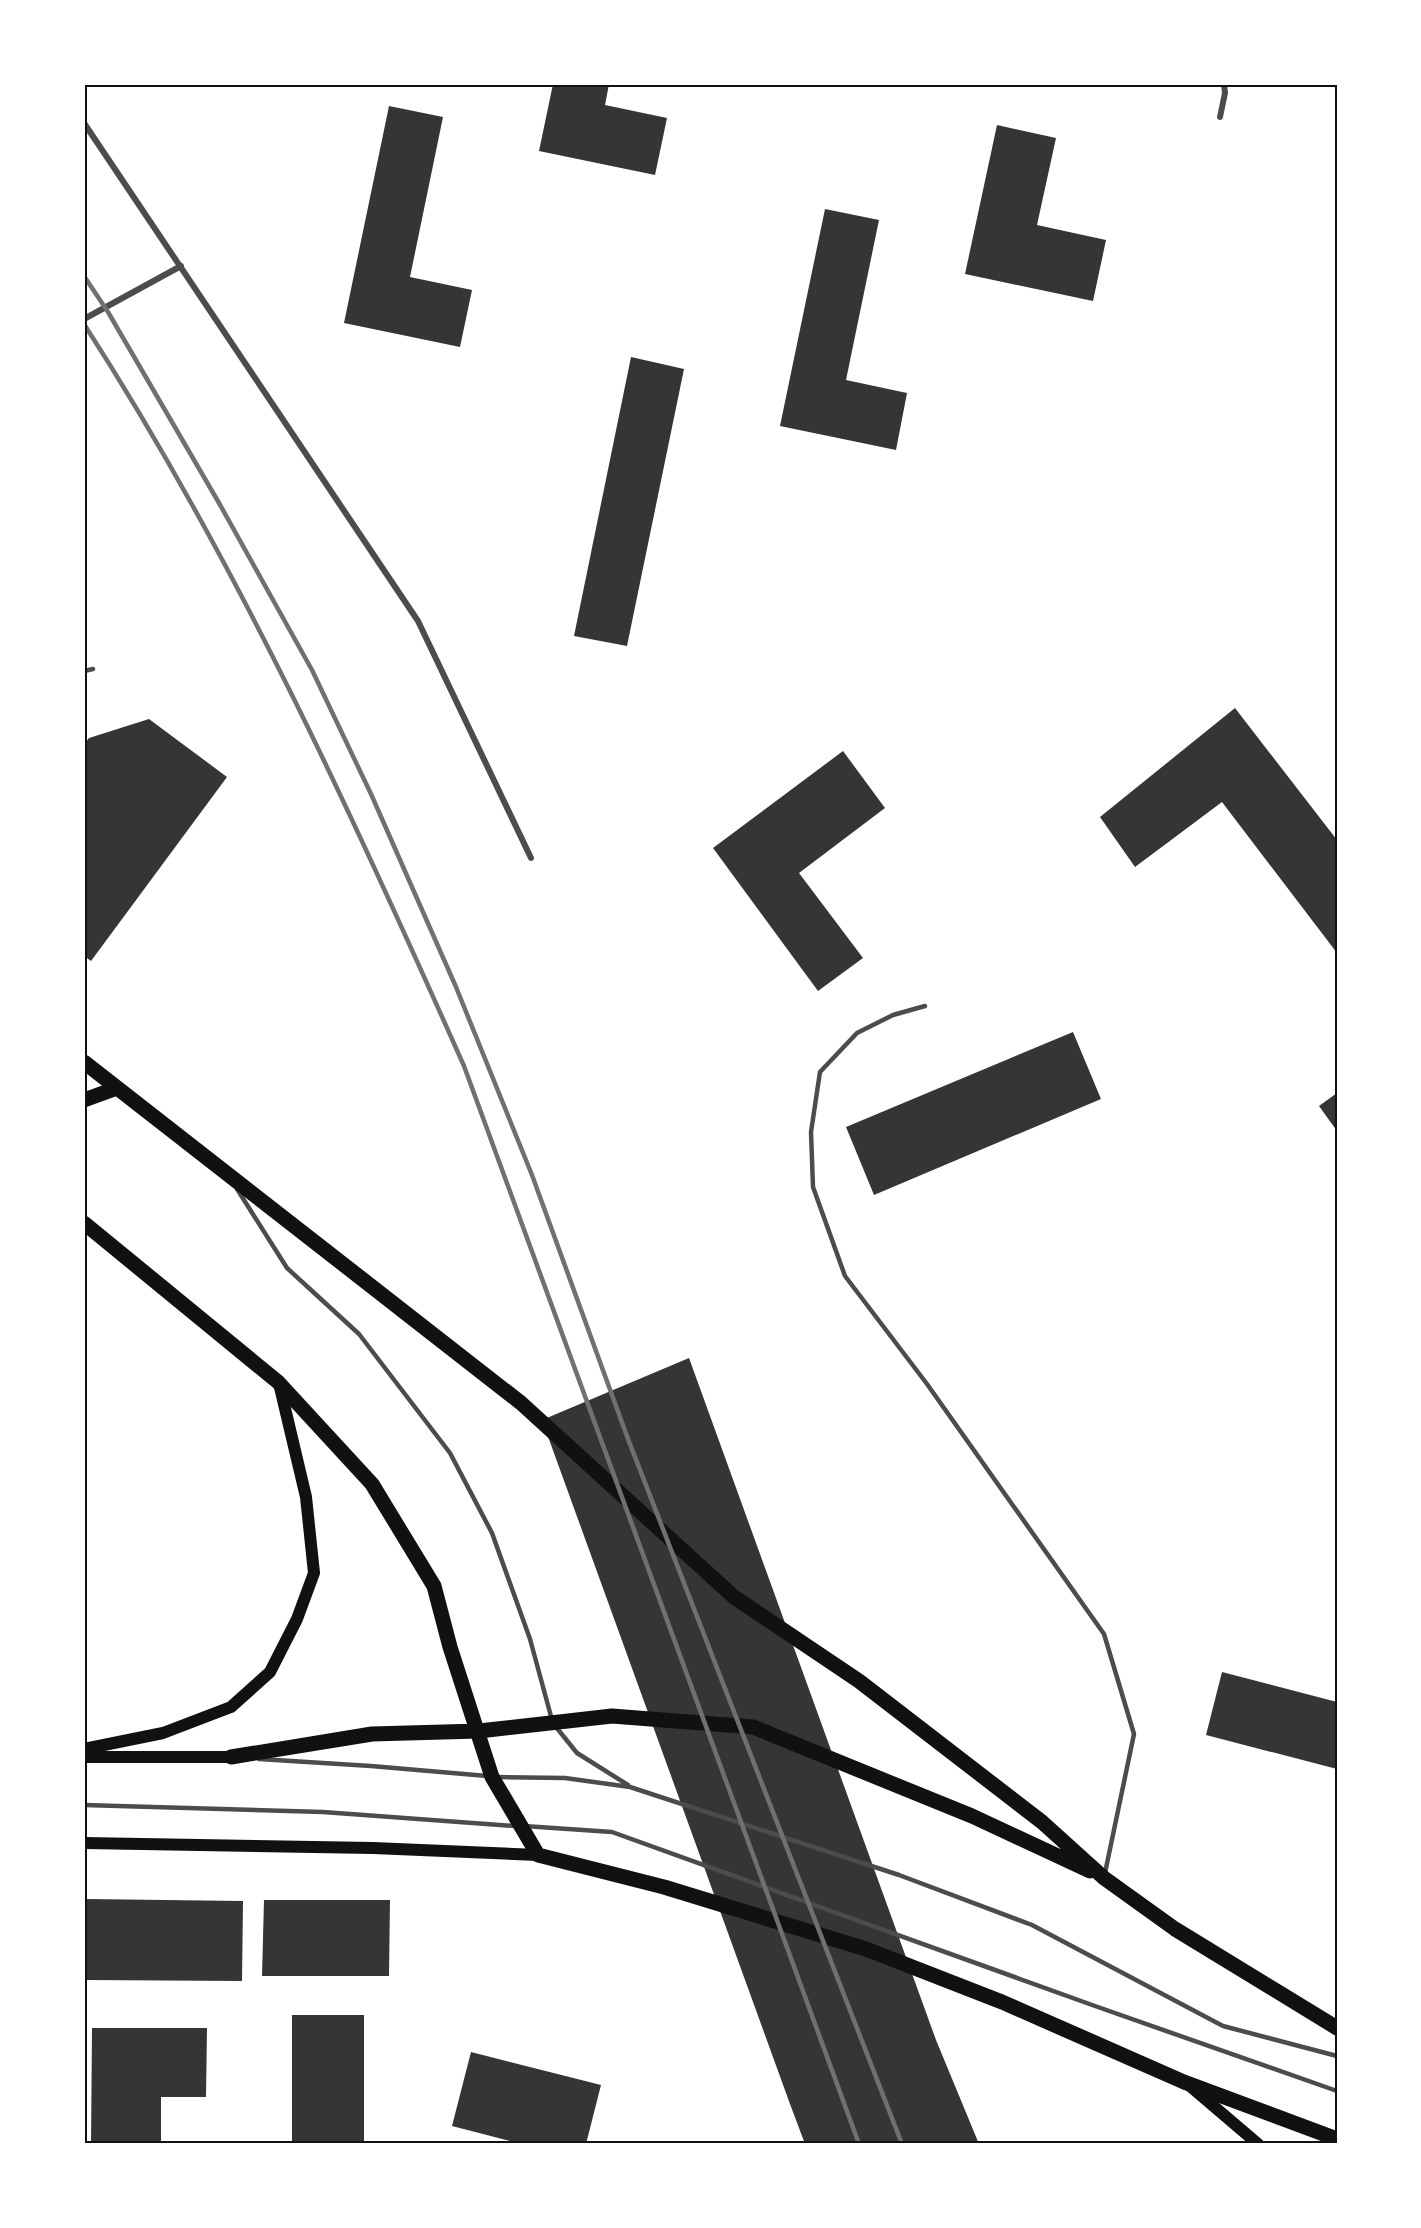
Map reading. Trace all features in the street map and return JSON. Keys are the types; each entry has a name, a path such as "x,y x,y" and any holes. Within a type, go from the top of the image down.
{"main road":[{"path":"84,1062 521,1403 734,1597 859,1681 1042,1822 1104,1878 1175,1929 1337,2028"},
{"path":"84,1100 117,1088"},
{"path":"84,1223 278,1382 372,1484 434,1586 450,1647 492,1777 538,1855"},
{"path":"84,1749 163,1733 231,1707 270,1672 297,1619 314,1573 306,1497 278,1382"},
{"path":"84,1757 231,1757 372,1734 479,1731 612,1716 753,1727 972,1816 1104,1878"},
{"path":"84,1843 373,1848 538,1855 664,1887 866,1949 1002,2002 1184,2082 1337,2139"},
{"path":"1184,2082 1258,2144"}],"street":[{"path":"1220,117 1225,93 1224,84"},
{"path":"84,123 418,621 531,858"},
{"path":"84,319 181,266"}],"lane":[{"path":"84,671 93,669"},
{"path":"925,1006 893,1015 857,1033 820,1072 811,1132 813,1187 845,1276 927,1384 1104,1634 1134,1734 1104,1878"},
{"path":"227,1174 287,1268 359,1334 450,1453 492,1533 530,1639 553,1722 577,1753 630,1786"},
{"path":"231,1757 492,1777 565,1778 630,1786 899,1875 1032,1925 1222,2026 1337,2056"},
{"path":"84,1805 323,1812 612,1832 1337,2091"}],"building":[{"path":"553,84 609,84 605,105 667,118 655,175 539,151"},
{"path":"389,106 443,117 410,277 472,290 460,347 344,323"},
{"path":"997,125 1056,138 1037,225 1106,240 1093,301 965,274"},
{"path":"825,209 879,220 846,380 907,393 896,450 780,426"},
{"path":"631,357 684,369 627,646 574,636"},
{"path":"1235,708 1337,840 1337,953 1222,802 1135,867 1100,817"},
{"path":"149,719 227,777 91,961 84,956 84,744 89,738"},
{"path":"843,751 885,808 799,873 863,958 818,991 713,848"},
{"path":"1073,1032 1101,1099 874,1195 846,1127"},
{"path":"1337,1093 1337,1131 1319,1106"},
{"path":"689,1358 936,2040 979,2144 805,2144 790,2104 542,1420"},
{"path":"1222,1672 1337,1702 1337,1769 1206,1735"},
{"path":"86,1899 243,1901 242,1981 85,1980"},
{"path":"264,1900 390,1900 389,1976 262,1976"},
{"path":"292,2015 364,2015 364,2144 292,2144"},
{"path":"92,2028 207,2028 206,2097 161,2097 161,2144 91,2144"},
{"path":"471,2052 601,2085 586,2144 522,2144 452,2126"}],"railway":[{"path":"84,276 108,312 219,503 312,670 371,794 456,987 532,1175 628,1439 902,2144"},
{"path":"84,324 139,413 241,595 334,781 464,1066 859,2144"}]}
